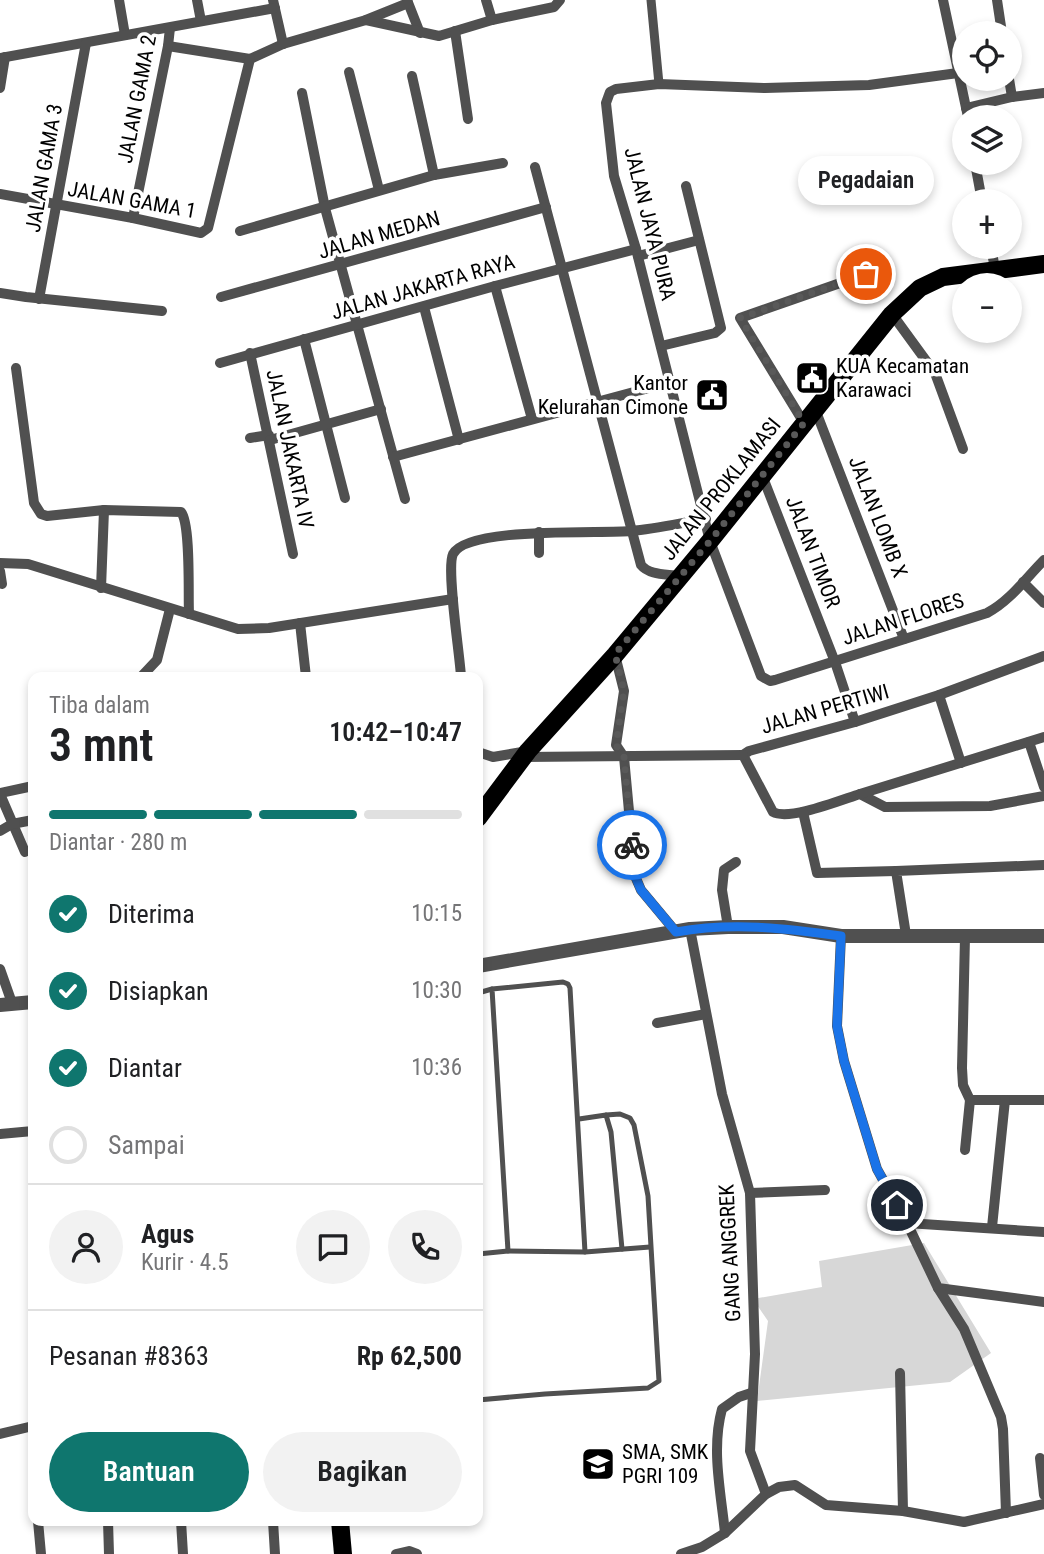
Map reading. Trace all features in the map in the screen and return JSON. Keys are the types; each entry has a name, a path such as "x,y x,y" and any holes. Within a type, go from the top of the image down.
{"main road":[{"name":"JALAN PROKLAMASI","path":"483,811 526,754 710,541 892,314 920,288 932,282 958,274 1044,264"},
{"path":"340,1526 343,1554"}],"street":[{"path":"118,0 125,35"},
{"path":"197,0 201,21"},
{"path":"486,0 492,20"},
{"path":"366,20 435,37 492,20 554,7 560,0"},
{"path":"651,0 659,84"},
{"path":"943,0 952,44"},
{"path":"997,0 1000,21"},
{"path":"168,46 250,59 283,44 366,20 408,2 420,33"},
{"path":"0,88 3,57 170,29 274,4 283,44"},
{"name":"JALAN GAMA 2","path":"133,218 170,29"},
{"path":"455,31 468,119"},
{"name":"JALAN GAMA 3","path":"38,299 86,43"},
{"name":"JALAN GAMA 1","path":"0,194 201,233 208,228 250,59"},
{"path":"349,72 379,190"},
{"name":"JALAN JAYA PURA","path":"758,673 710,541 671,382 614,176 606,103 610,92 616,89 659,84 765,88 869,85 952,74"},
{"path":"412,76 435,175"},
{"path":"1011,91 1012,97"},
{"path":"302,93 325,208 405,499"},
{"path":"990,105 1012,97 1044,93"},
{"path":"240,231 435,175 503,163"},
{"path":"536,167 631,531 644,569 678,576"},
{"path":"661,346 720,331 721,325 686,186"},
{"name":"JALAN MEDAN","path":"221,297 546,207"},
{"name":"JALAN JAKARTA RAYA","path":"220,363 562,268 699,240"},
{"path":"993,259 995,269"},
{"name":"JALAN LOMB X","path":"866,274 740,318 809,416 904,639"},
{"path":"495,286 532,419"},
{"path":"0,293 162,311"},
{"path":"424,307 459,440"},
{"path":"892,314 935,373 963,449"},
{"path":"304,339 345,498"},
{"name":"JALAN JAKARTA IV","path":"250,353 293,554"},
{"path":"16,368 34,503 38,510 41,514 54,517 104,510 178,511 183,514 187,545 188,614"},
{"path":"393,457 671,382"},
{"path":"250,438 270,438 381,409"},
{"name":"JALAN TIMOR","path":"762,475 835,662 855,722"},
{"path":"101,588 104,510"},
{"path":"460,672 452,562 453,553 459,548 479,540 539,532 631,531 706,519"},
{"path":"539,532 540,553"},
{"name":"JALAN FLORES","path":"758,673 765,679 775,680 987,613 999,607 1044,560"},
{"path":"0,562 28,564 238,628 269,628 453,599"},
{"path":"0,571 2,584"},
{"path":"1023,582 1044,603"},
{"path":"146,672 157,660 170,609"},
{"path":"300,623 305,672"},
{"path":"615,654 624,691 616,745 624,757 635,876 641,890 683,931"},
{"name":"JALAN PERTIWI","path":"1044,656 939,695 743,755 773,812 778,815 803,812 1044,737"},
{"path":"939,695 961,763"},
{"path":"1029,742 1044,787"},
{"path":"483,754 493,757 526,754 624,757 743,755"},
{"path":"25,852 0,794 28,787"},
{"path":"860,794 885,807 989,806 1044,796"},
{"path":"803,812 817,873 1044,865"},
{"path":"0,831 12,824 28,821"},
{"path":"728,927 722,890 724,870 736,862"},
{"path":"897,871 906,935"},
{"path":"483,965 683,931 728,927 783,927 841,936 1044,936"},
{"name":"GANG ANGGREK","path":"683,931 706,1014 722,1094 750,1193 755,1354 750,1451 766,1494"},
{"path":"841,936 837,1026 844,1061 877,1169 938,1288 964,1329 1001,1417 1006,1513"},
{"path":"965,937 962,1068 964,1085 970,1100 965,1150"},
{"path":"0,970 6,1004 28,1002"},
{"path":"657,1023 706,1014"},
{"path":"970,1100 1044,1100"},
{"path":"992,1227 1005,1100"},
{"path":"0,1134 28,1131"},
{"path":"750,1193 825,1190"},
{"path":"907,1223 1044,1232"},
{"path":"938,1288 1044,1302"},
{"path":"900,1373 903,1511"},
{"path":"725,1533 717,1428 722,1409 739,1397 751,1393"},
{"path":"0,1433 28,1427"},
{"path":"1040,1458 1044,1494"},
{"path":"681,1554 702,1547 725,1533 766,1494 779,1487 795,1485 826,1506 903,1511 964,1522 1044,1504"},
{"path":"38,1526 41,1554"},
{"path":"108,1526 109,1554"},
{"path":"176,1554 183,1554 181,1526"},
{"path":"273,1526 275,1554"},
{"path":"396,1554 410,1551 417,1554"}],"lane":[{"path":"483,992 563,982 568,984 579,1119 585,1252"},
{"path":"492,989 508,1251"},
{"path":"483,1400 649,1388 656,1384 659,1375 648,1196 634,1125 630,1118 620,1114 579,1119"},
{"path":"606,1115 611,1132 622,1249"},
{"path":"483,1254 508,1251 585,1252 650,1247"}],"shaded area":[{"path":"924,1243 991,1353 950,1382 757,1401 768,1321 753,1299 822,1287 819,1261"}],"way so far":[{"path":"632,845 624,757 616,745 624,691 615,654 804,423 740,318 866,274"}],"place":[{"name":"Pegadaian","path":"866,274"},
{"name":"KUA Kecamatan Karawaci","path":"812,378"},
{"name":"Kantor Kelurahan Cimone","path":"712,395"},
{"name":"SMA, SMK PGRI 109","path":"598,1464"}],"route":[{"path":"632,845 635,876 641,890 676,932 728,927 783,927 841,936 837,1026 844,1061 877,1169 897,1205"}]}
